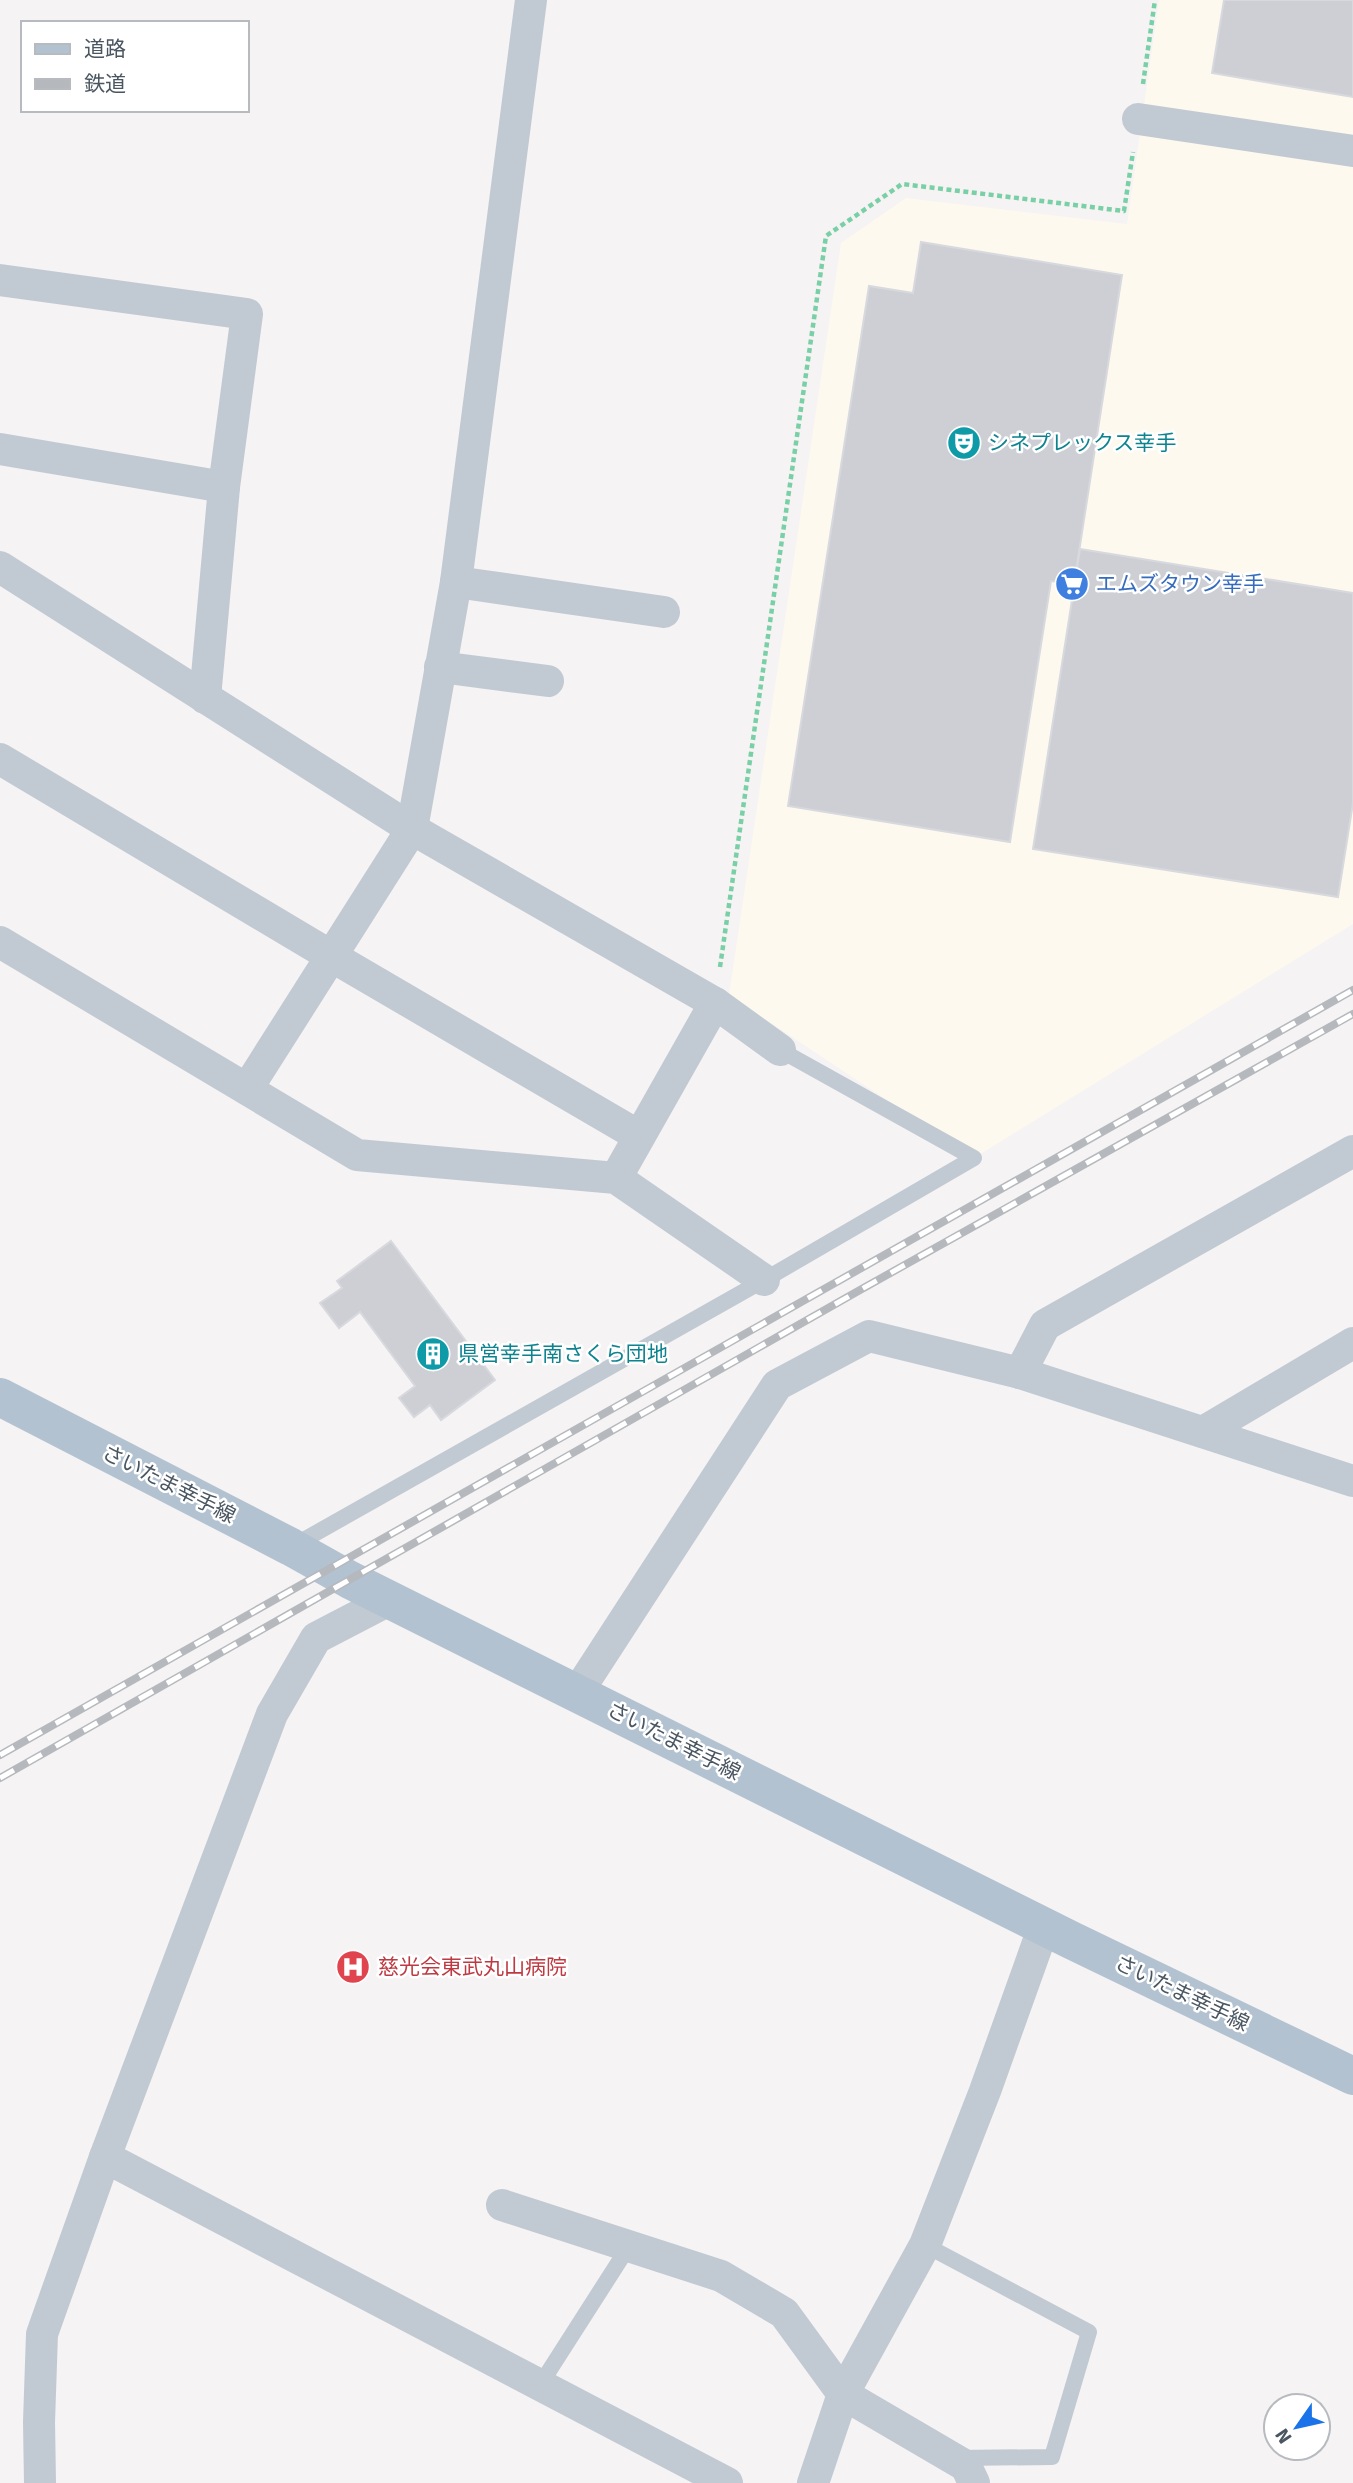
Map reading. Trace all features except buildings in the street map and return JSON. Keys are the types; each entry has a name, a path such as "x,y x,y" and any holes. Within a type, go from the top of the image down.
{"main road":[{"name":"さいたま幸手線","path":"0,1397 389,1600 1044,1926 1353,2076"}],"street":[{"path":"247,1089 412,830 456,582 531,0"},
{"path":"1138,119 1353,150"},
{"path":"0,280 247,314 224,486 205,698"},
{"path":"0,449 224,486"},
{"path":"0,567 412,830 715,1003 780,1050"},
{"path":"456,582 664,612"},
{"path":"440,667 548,681"},
{"path":"0,759 639,1136"},
{"path":"0,942 357,1155 616,1178 764,1280"},
{"path":"616,1178 715,1003"},
{"path":"1020,1373 1045,1325 1353,1151"},
{"path":"577,1693 778,1385 869,1336 1020,1373 1353,1481"},
{"path":"1203,1433 1353,1343"},
{"path":"40,2483 42,2334 105,2157 272,1714 316,1638 389,1600"},
{"path":"813,2483 843,2394 926,2245 1044,1926"},
{"path":"105,2157 727,2483"},
{"path":"502,2204 721,2276 784,2313 843,2394 966,2466 974,2483"}],"lane":[{"path":"291,1547 974,1158 780,1050"},
{"path":"926,2245 1089,2332 1052,2457 954,2458"},
{"path":"540,2385 629,2246"}],"path":[{"path":"715,1003 826,236 902,184 1124,211 1155,0"}],"shaded area":[{"name":"エムズタウン幸手","path":"1159,0 1353,0 1353,924 974,1158 729,995 841,243 906,198 1127,224"}],"railway":[{"path":"0,1755 1353,990"},
{"path":"0,1778 1353,1014"}],"place":[{"name":"シネプレックス幸手","path":"964,443"},
{"name":"エムズタウン幸手","path":"1072,584"},
{"name":"県営幸手南さくら団地","path":"433,1354"},
{"name":"慈光会東武丸山病院","path":"353,1967"}]}
